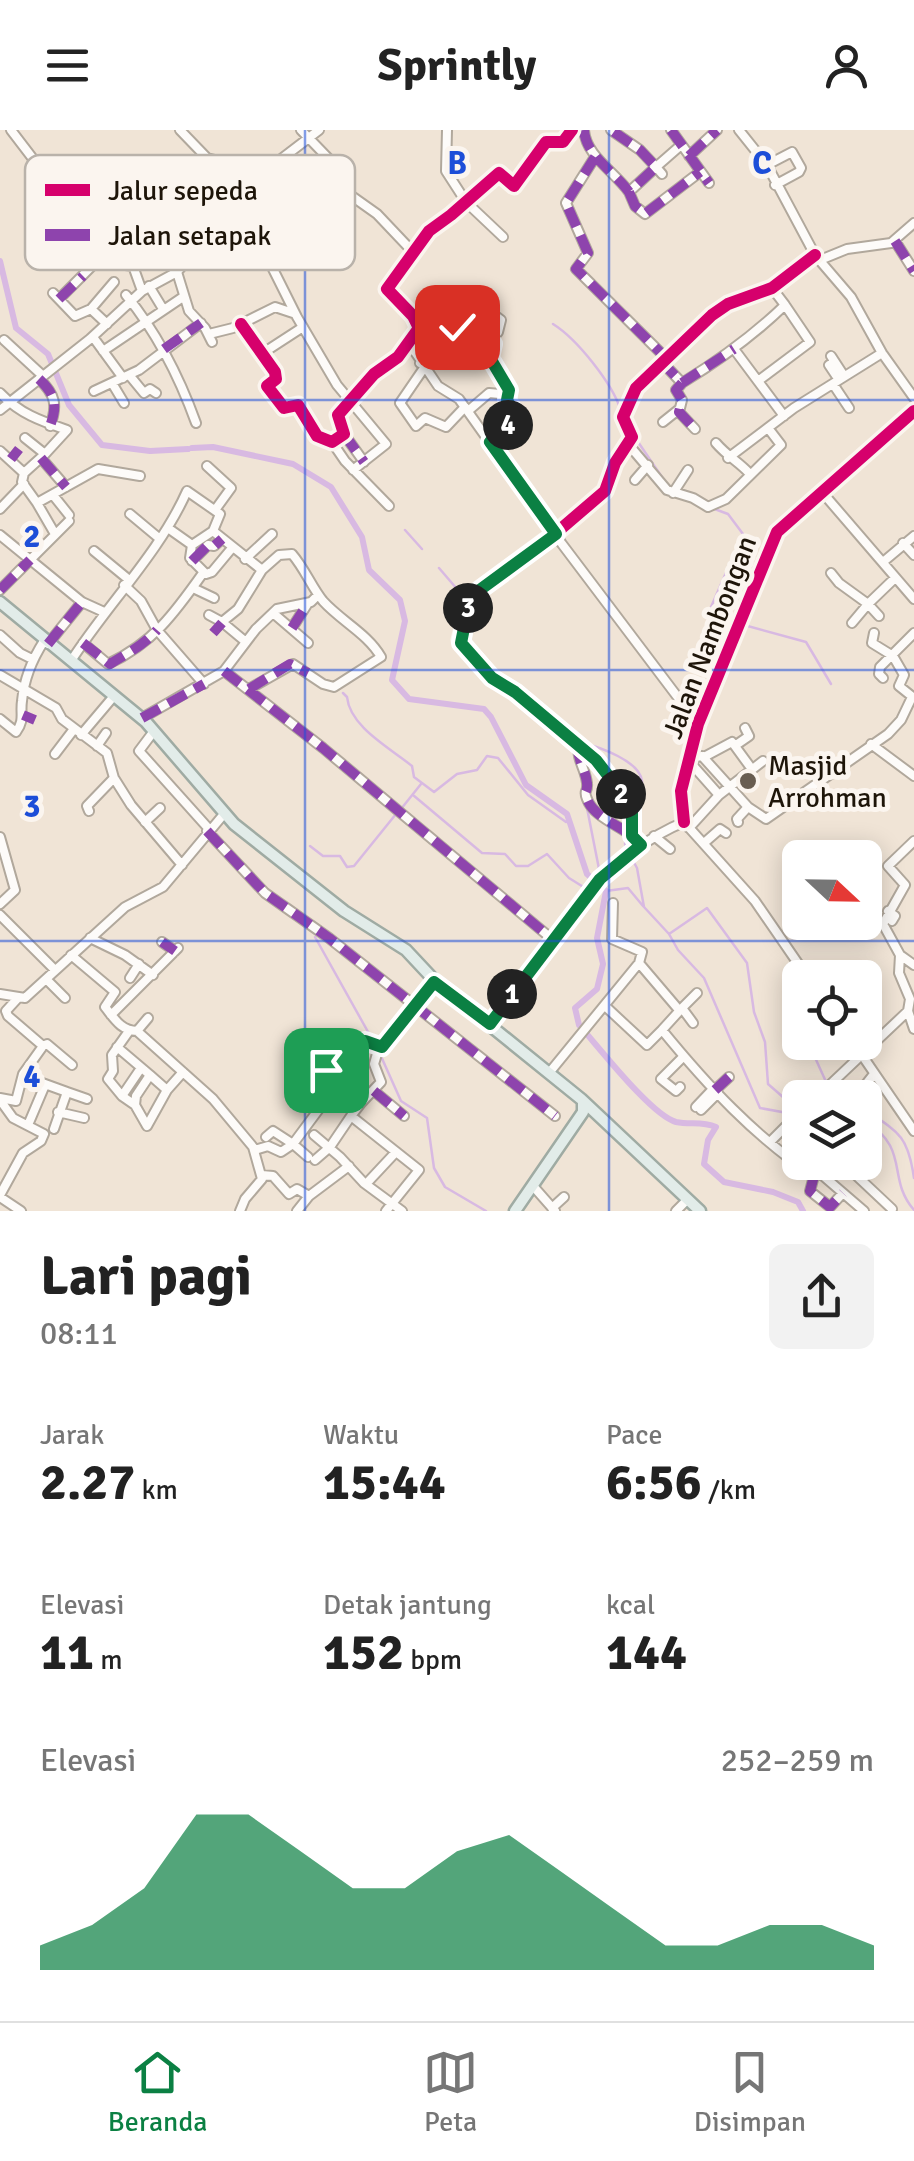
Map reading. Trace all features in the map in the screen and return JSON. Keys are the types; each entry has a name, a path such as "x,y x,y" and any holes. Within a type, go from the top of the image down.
{"main road":[{"path":"2,608 142,718 224,814 344,911 415,958 434,982 549,1072 700,1211"},
{"path":"515,1211 585,1106"}],"street":[{"path":"12,130 31,155"},
{"path":"180,130 204,155"},
{"path":"301,130 325,155"},
{"path":"286,155 319,130"},
{"path":"446,130 446,170 466,202 502,237"},
{"path":"418,323 387,290 429,231 499,173 515,185 546,142 564,142 572,130"},
{"path":"584,130 585,142 595,157 616,174 635,206 645,214 700,172"},
{"path":"611,130 640,150 659,170"},
{"path":"671,130 709,184"},
{"path":"688,156 717,130"},
{"path":"739,130 773,170 775,185 818,258 851,297 882,353 914,398"},
{"path":"629,192 659,170 680,146"},
{"path":"773,170 792,152 801,168 775,185"},
{"path":"595,157 566,201 588,254 576,270 663,359 682,384"},
{"path":"355,198 377,214 413,252"},
{"path":"632,836 632,806 578,743 492,678 460,640 468,608 466,600 556,534 606,491 615,463 632,435 622,417 636,388 719,309 772,288 818,258 894,241 914,223"},
{"path":"894,241 914,271"},
{"path":"86,270 56,296 76,316 91,309 114,282"},
{"path":"135,270 163,309"},
{"path":"274,270 336,386 386,444 353,470"},
{"path":"0,410 93,337 129,298 177,272 189,311 211,338 275,308 290,310 297,317"},
{"path":"758,381 810,342 772,288"},
{"path":"103,351 182,297"},
{"path":"840,304 851,297"},
{"path":"129,298 164,349 196,423"},
{"path":"364,462 338,419 374,374 398,357 418,323 440,300 498,316 502,324 490,341"},
{"path":"106,305 116,315"},
{"path":"663,422 678,410 682,400 676,390 682,384 734,349 784,305"},
{"path":"91,309 106,324"},
{"path":"94,391 126,377 200,323"},
{"path":"241,324 284,386"},
{"path":"490,442 515,416 507,400 509,390 490,358 494,346 472,327 461,331 451,324 400,402 416,426 425,418 446,427 489,393 500,394"},
{"path":"263,353 302,326"},
{"path":"93,337 144,398 150,389 156,393"},
{"path":"4,340 49,388 56,406 50,426"},
{"name":"Jalan Nambongan","path":"409,343 438,386 456,396 466,409 698,724"},
{"path":"734,349 784,416"},
{"path":"728,458 784,416 882,353"},
{"path":"830,360 849,408"},
{"path":"177,376 191,370"},
{"path":"276,378 267,389 275,399 286,409 298,404 317,436 332,442 389,506"},
{"path":"112,383 124,403"},
{"path":"0,392 10,403 68,433 22,479 54,534"},
{"path":"678,410 696,428"},
{"name":"Jalan Nambongan","path":"687,825 681,791 698,724 777,532 914,410"},
{"path":"628,444 672,493 708,507 726,498 781,445 768,428"},
{"path":"332,442 344,434"},
{"path":"25,438 66,487"},
{"path":"716,443 749,474"},
{"path":"11,458 20,449"},
{"path":"0,452 24,473"},
{"path":"636,480 648,465"},
{"path":"207,466 232,488 214,510"},
{"path":"37,503 102,468 140,476"},
{"path":"672,493 688,470"},
{"path":"0,509 24,484"},
{"path":"71,662 160,540 187,491 220,515 213,531 192,546 189,554 203,573"},
{"path":"822,492 914,599"},
{"path":"0,590 69,518 54,495"},
{"path":"130,514 160,540"},
{"path":"168,528 192,546"},
{"path":"213,531 262,570"},
{"path":"245,559 272,534"},
{"path":"0,536 82,602 104,612"},
{"path":"883,562 914,536"},
{"path":"192,561 222,538"},
{"path":"903,543 914,555"},
{"path":"83,643 110,664 138,649 171,619 203,573 212,572 232,548"},
{"path":"94,552 142,600 157,630 204,684"},
{"path":"213,633 238,609 262,570 273,559 290,553 309,574 318,596 381,655 379,660 334,687 290,664 248,688"},
{"path":"831,573 878,616"},
{"path":"852,623 895,578"},
{"path":"906,589 914,582"},
{"path":"193,588 214,598"},
{"path":"292,628 308,603 318,596"},
{"path":"8,742 23,715 24,689 32,658 82,602"},
{"path":"142,718 224,671 256,629 283,606 308,603"},
{"path":"273,613 308,643"},
{"path":"209,615 246,642"},
{"path":"300,618 308,626"},
{"path":"246,622 256,629"},
{"path":"883,678 879,670 914,633"},
{"path":"704,757 750,809 766,818 898,724 913,697 899,686 904,674 892,656 872,643 874,634"},
{"path":"0,635 32,658"},
{"path":"170,646 182,637"},
{"path":"224,671 552,940"},
{"path":"0,675 56,708 60,717 110,757 114,778 182,866"},
{"path":"55,754 114,696"},
{"path":"23,715 35,720"},
{"path":"0,719 16,732"},
{"path":"736,745 750,736 745,728"},
{"path":"154,730 140,752 265,893 555,1116"},
{"path":"97,746 106,733"},
{"path":"688,759 704,757 730,742 751,768"},
{"path":"578,743 577,759 587,784 589,804 641,845"},
{"path":"865,747 913,773"},
{"path":"688,759 719,795"},
{"path":"490,1024 597,882 654,836 687,825 730,785 764,761"},
{"path":"89,811 88,806 114,778"},
{"path":"738,822 737,818 761,802"},
{"path":"145,822 160,808"},
{"path":"0,994 25,998 115,916 161,888 224,814"},
{"path":"687,825 755,901 796,960"},
{"path":"696,854 720,829 726,833"},
{"path":"654,836 670,849"},
{"path":"0,837 14,890 0,904"},
{"path":"914,841 888,866 905,885 893,915 883,924 900,955 914,965"},
{"path":"549,1072 640,963 642,952 612,938 614,903"},
{"path":"0,915 55,970"},
{"path":"115,916 126,925"},
{"path":"90,938 152,975"},
{"path":"111,1014 176,949 162,942"},
{"path":"72,955 123,1003"},
{"path":"900,955 899,972 910,999 908,1011 914,1029"},
{"path":"640,963 692,1024"},
{"path":"130,978 139,964"},
{"path":"46,979 62,995 70,982"},
{"path":"288,1160 266,1137 273,1131 312,1158 330,1147 350,1116 381,1082 374,1065 379,1047 434,982"},
{"path":"590,1003 603,1008 646,1045 697,993"},
{"path":"115,995 105,1003 111,1014 211,1096 255,1150 262,1175 260,1184 245,1199 240,1211"},
{"path":"16,999 6,1013 43,1046"},
{"path":"882,1034 908,1011"},
{"path":"101,1087 113,1070 112,1055 117,1047 148,1018"},
{"path":"662,1030 739,1118 782,1150"},
{"path":"255,1150 293,1144 320,1109 304,1084 365,1041 379,1047"},
{"path":"0,1099 15,1102 22,1076 47,1044 72,1064"},
{"path":"117,1047 167,1090"},
{"path":"664,1054 674,1047"},
{"path":"680,1092 661,1079 683,1057"},
{"path":"693,1068 702,1060"},
{"path":"834,1080 853,1060"},
{"path":"865,1060 914,1131"},
{"path":"122,1096 141,1068"},
{"path":"108,1080 135,1105 147,1126 167,1090 183,1072"},
{"path":"325,1072 361,1104"},
{"path":"869,1080 874,1074"},
{"path":"135,1105 136,1096 150,1075"},
{"path":"22,1076 87,1099"},
{"path":"698,1108 729,1077"},
{"path":"29,1124 45,1085"},
{"path":"374,1091 404,1116"},
{"path":"54,1130 68,1092"},
{"path":"0,1099 13,1118 42,1130 44,1137 23,1153 0,1199 21,1211"},
{"path":"58,1112 84,1118"},
{"path":"350,1116 408,1160 419,1173 390,1207"},
{"path":"770,1142 782,1130"},
{"path":"314,1135 390,1207 402,1211"},
{"path":"366,1184 395,1153"},
{"path":"297,1211 308,1196 349,1166"},
{"path":"262,1175 273,1176 289,1194 297,1190 308,1196"},
{"path":"815,1180 810,1190 826,1206 844,1193"},
{"path":"825,1180 861,1208 872,1192"},
{"path":"860,1180 891,1210"},
{"path":"533,1186 553,1210 564,1197"},
{"path":"676,1211 688,1199"}],"waterway":[{"path":"0,261 16,328 48,354 69,405 102,445 150,451 188,449"},
{"path":"553,324 593,363 621,411"},
{"path":"634,436 666,483"},
{"path":"192,448 213,447 293,464 331,487 362,537 369,570 400,600 405,621 392,680 409,699 484,709 526,785 567,814 587,874 606,891 597,938 603,964 597,989 575,1008 579,1025 639,1094 665,1117 716,1127 708,1140 704,1164 724,1182 773,1192 798,1202 803,1211"},
{"path":"712,508 728,514 743,534 711,607 717,620 735,624"},
{"path":"405,530 422,549"},
{"path":"439,568 463,596"},
{"path":"458,640 455,636 462,601"},
{"path":"744,625 806,642 831,684"},
{"path":"343,693 363,727 412,766 414,777 434,792 457,774 477,770 487,756 498,758 528,795 566,822"},
{"path":"583,743 618,756 640,774 642,789 635,813"},
{"path":"575,751 581,777"},
{"path":"401,809 421,784"},
{"path":"413,795 482,853 505,854 516,866 528,866 547,854 569,878 585,888"},
{"path":"586,803 600,874"},
{"path":"310,846 323,856 340,856 347,867 354,866 396,814"},
{"path":"626,850 629,835"},
{"path":"631,857 637,868 644,907 669,934 707,908 747,963 754,1012 765,1042 768,1084 782,1096"},
{"path":"602,880 606,891 628,888 643,906"},
{"path":"669,934 704,978 760,1108 782,1112"},
{"path":"315,937 372,1039"},
{"path":"380,1054 401,1101 427,1118 434,1168 445,1187 486,1211"},
{"path":"816,1060 825,1080"},
{"path":"882,1121 905,1144 914,1178"},
{"path":"882,1135 893,1153 901,1187 914,1210"}],"marked path":[{"path":"584,130 595,156 629,192 656,167 611,130"},
{"path":"671,130 709,183"},
{"path":"689,156 717,130"},
{"path":"595,157 566,203 588,253 576,269 665,357"},
{"path":"629,192 635,206 645,214 700,172"},
{"path":"895,241 914,271"},
{"path":"59,299 83,276"},
{"path":"164,349 201,323"},
{"path":"661,361 682,383 734,349"},
{"path":"39,379 54,400 50,426"},
{"path":"682,383 676,390 682,400 679,412 695,429"},
{"path":"344,434 364,462"},
{"path":"11,459 19,449"},
{"path":"41,458 66,487"},
{"path":"192,561 208,545 214,546 222,539"},
{"path":"0,590 30,560"},
{"path":"48,644 82,602"},
{"path":"292,628 308,603"},
{"path":"213,633 222,623"},
{"path":"83,643 110,664 157,630"},
{"path":"249,689 290,664 308,673"},
{"path":"224,671 323,748 552,939"},
{"path":"142,718 204,684"},
{"path":"23,715 35,720"},
{"path":"578,743 590,805 632,836"},
{"path":"207,831 265,893 329,938 555,1116"},
{"path":"162,942 175,951"},
{"path":"715,1090 729,1077"},
{"path":"374,1091 404,1116"},
{"path":"813,1180 810,1191 830,1207 843,1193"}],"cycle path":[{"path":"241,324 275,372 276,379 267,386 284,408 298,405 317,436 332,442 344,434 338,415 374,374 398,357 419,328 387,289 429,231 499,173 514,186 546,142 563,142 572,130"},
{"path":"641,845 632,836 632,807 595,760 515,692 492,678 460,640 468,608 465,600 556,533 605,491 615,463 632,437 623,417 636,388 712,315 728,304 772,288 815,255"},
{"path":"684,822 681,791 698,724 777,532 914,411"}],"place":[{"name":"Masjid Arrohman","path":"748,781"}],"route":[{"path":"326,1070 365,1041 382,1047 434,982 490,1024 600,879 641,845 632,836 632,806 596,760 515,692 492,678 461,643 466,600 556,534 490,442 516,415 507,400 510,392 490,358 494,346 472,327 461,331 457,327"}]}
